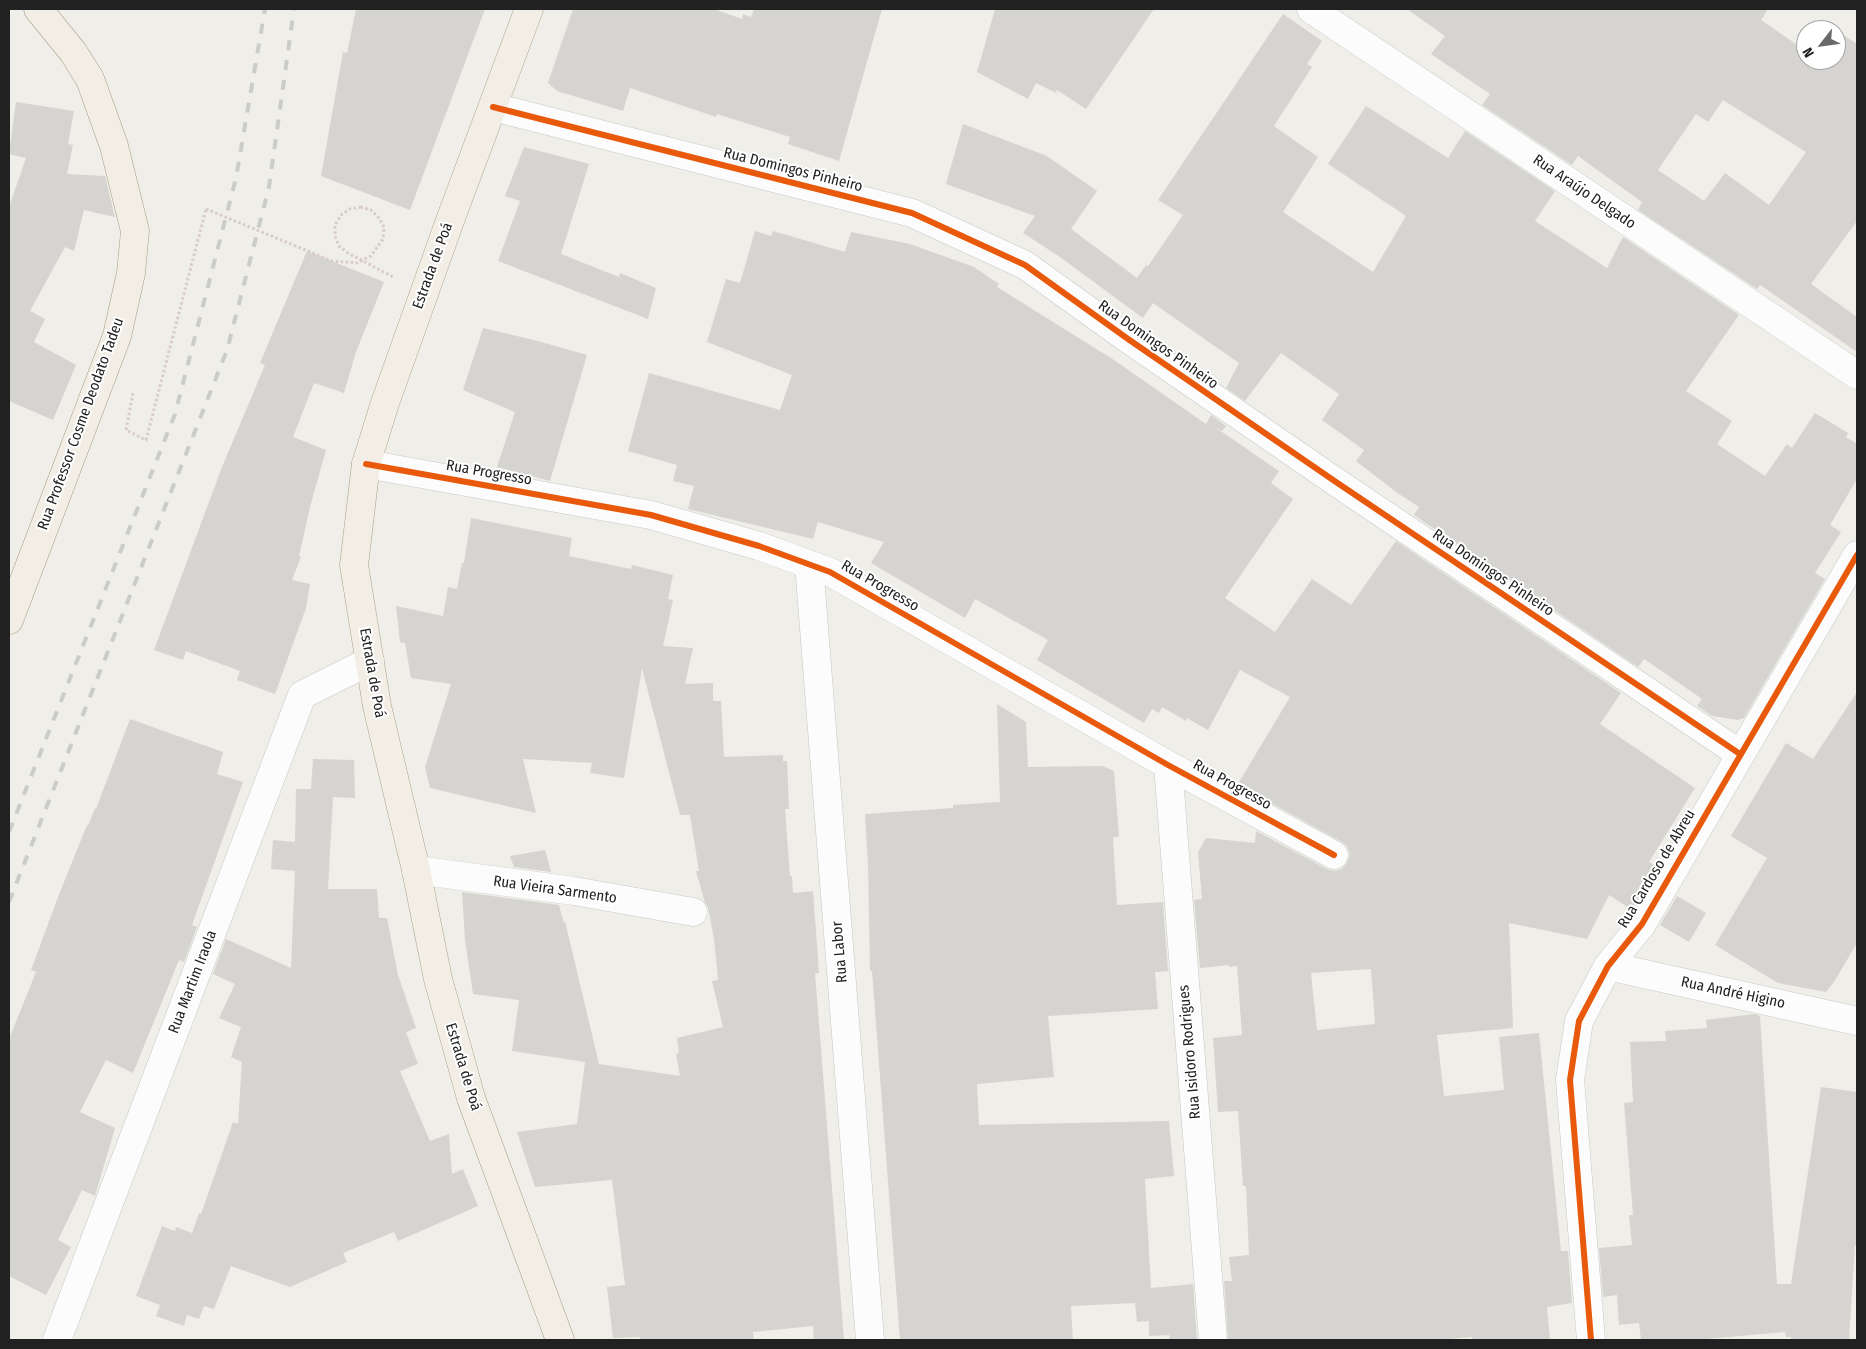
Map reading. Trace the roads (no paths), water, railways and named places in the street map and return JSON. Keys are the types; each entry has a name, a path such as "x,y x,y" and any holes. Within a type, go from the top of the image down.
{"main road":[{"name":"Rua Professor Cosme Deodato Tadeu","path":"9,620 117,336 131,273 136,231 114,146 90,79 73,52 38,9"},
{"name":"Estrada de Poá","path":"529,9 423,295 366,464 354,565 377,706 416,870 438,979 471,1098 560,1340"}],"street":[{"name":"Rua Araújo Delgado","path":"1312,9 1857,375"},
{"name":"Rua Domingos Pinheiro","path":"493,107 912,213 1025,265 1128,339 1336,482 1740,754"},
{"name":"Rua Progresso","path":"366,464 651,515 759,546 830,572 1168,764 1334,855"},
{"name":"Rua Cardoso de Abreu","path":"1590,1340 1570,1080 1579,1021 1608,966 1642,924 1857,555"},
{"name":"Rua Labor","path":"809,564 870,1340"},
{"name":"Rua Martim Iraola","path":"57,1340 302,694 370,661"},
{"name":"Rua Isidoro Rodrigues","path":"1168,764 1213,1340"},
{"name":"Rua Vieira Sarmento","path":"416,870 574,891 693,912"},
{"name":"Rua André Higino","path":"1608,966 1857,1021"}],"railway":[{"path":"9,832 175,414 236,178 265,9"},
{"path":"9,902 227,350 269,187 294,9"}]}
